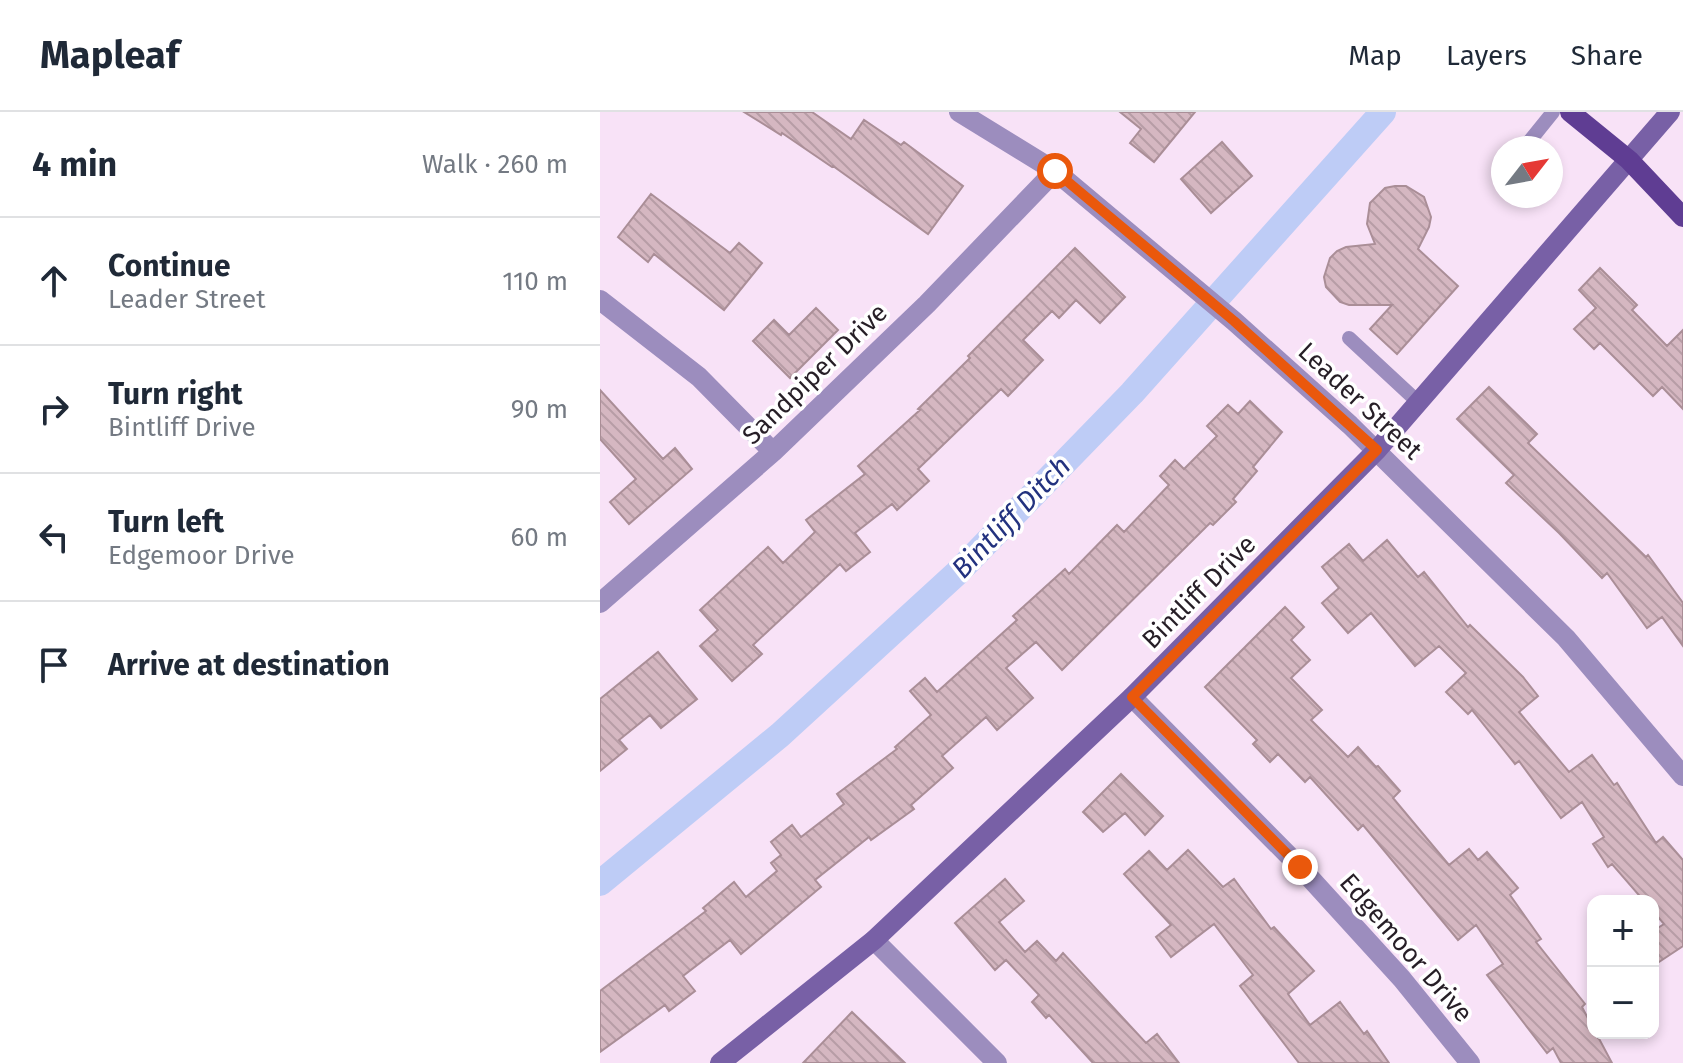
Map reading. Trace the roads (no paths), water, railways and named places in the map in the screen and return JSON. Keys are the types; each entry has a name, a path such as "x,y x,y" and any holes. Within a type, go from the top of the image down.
{"main road":[{"path":"1570,112 1629,160 1683,217"}],"street":[{"name":"Leader Street","path":"959,112 1055,171 1234,321 1377,450 1566,638 1683,776"},
{"name":"Bintliff Drive","path":"720,1063 874,940 1132,697 1377,450 1670,112"},
{"name":"Sandpiper Drive","path":"600,603 773,452 927,304 1055,171"},
{"path":"600,300 699,377 773,452"},
{"name":"Edgemoor Drive","path":"1132,697 1300,867 1402,979 1470,1063"},
{"path":"874,940 997,1063"}],"lane":[{"path":"1534,136 1553,112"},
{"path":"1349,338 1418,402"}],"waterway":[{"name":"Bintliff Ditch","path":"600,883 780,735 957,573 1132,393 1383,112"}]}
